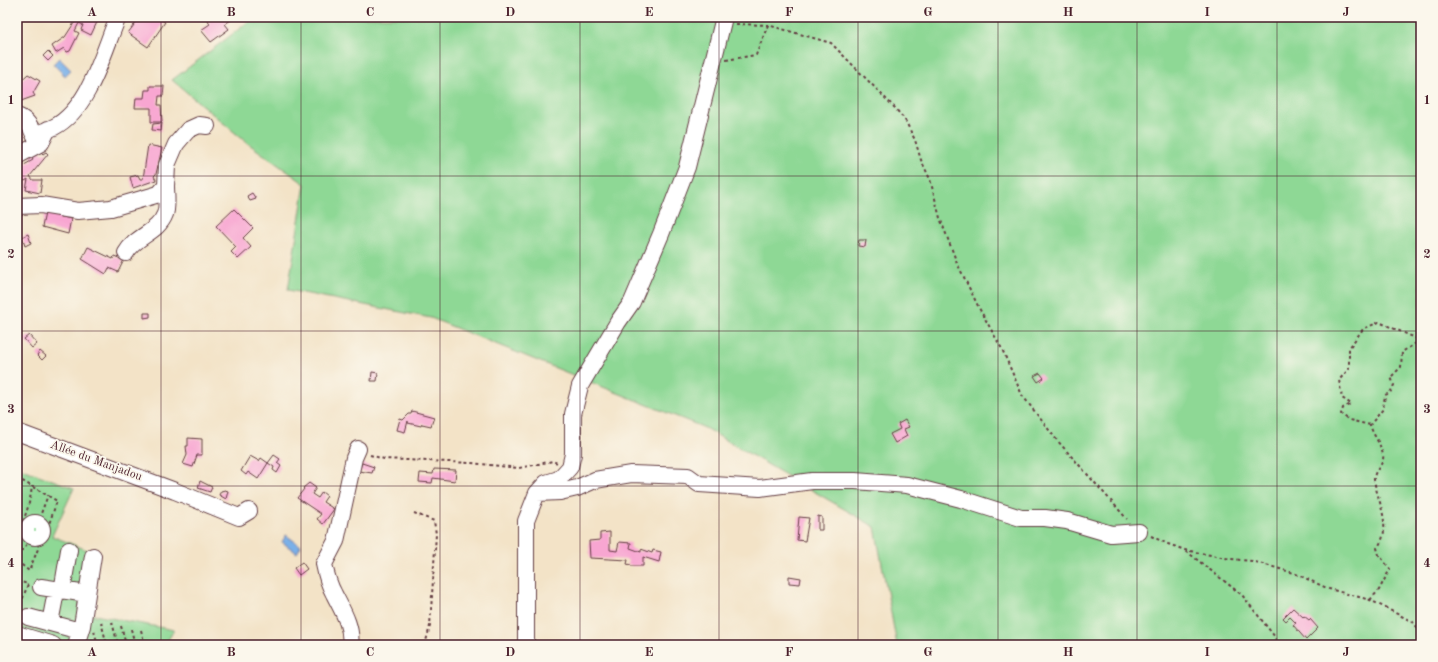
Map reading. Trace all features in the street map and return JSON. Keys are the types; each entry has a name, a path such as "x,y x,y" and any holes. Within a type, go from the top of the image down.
{"street":[{"path":"17,116 23,118 31,127 34,135 55,127 71,114 88,90 118,17"},
{"path":"526,645 526,522 537,493 546,483 559,479 570,466 573,454 573,414 580,386 618,322 632,302 653,254 687,167 724,20"},
{"path":"126,253 129,247 156,229 166,213 167,165 176,144 188,130 199,125 207,126"},
{"path":"17,156 41,143 48,130"},
{"path":"17,206 41,205 78,211 111,208 153,197 160,194 166,186"},
{"name":"Allée du Manjadou","path":"17,432 175,491 239,517 249,511"},
{"path":"350,645 352,636 341,606 328,580 324,564 336,541 354,458 358,450"},
{"path":"537,493 560,492 577,488 595,480 631,474 688,476 699,484 760,488 812,481 855,481 907,485 962,499 1021,518 1045,518 1067,521 1111,534 1139,532"},
{"path":"50,623 69,550"},
{"path":"24,614 83,634 93,556"},
{"path":"41,587 58,594 87,594"},
{"path":"17,634 53,645"}],"path":[{"path":"724,20 768,24 831,43 880,90 905,120 930,179 940,218 957,263 979,308 1002,349 1022,395 1096,486 1139,532 1185,550 1231,559 1252,561 1294,573 1329,590 1370,600 1413,622 1421,632"},
{"path":"713,63 756,54 768,24"},
{"path":"1370,425 1349,420 1341,414 1343,408 1351,404 1342,398 1339,380 1349,369 1349,348 1363,330 1379,322 1421,340"},
{"path":"1370,425 1383,409 1385,395 1393,389 1394,385 1391,377 1401,367 1402,352 1421,340"},
{"path":"1370,425 1384,457 1382,464 1376,470 1374,479 1379,494 1384,523 1383,540 1377,548 1379,555 1390,569 1379,590 1370,600"},
{"path":"358,450 384,459 471,463 518,468 553,461 570,466"},
{"path":"17,492 18,478 57,501 49,524 30,528"},
{"path":"17,561 29,571 38,549 30,528 32,486"},
{"path":"17,556 48,495"},
{"path":"414,514 434,521 436,534 430,626 425,645"},
{"path":"1185,550 1242,596 1271,631 1277,645"},
{"path":"17,581 28,584 23,598 24,614"},
{"path":"17,596 23,598"},
{"path":"101,622 107,645"},
{"path":"112,622 118,645"},
{"path":"122,626 126,645"},
{"path":"131,629 135,645"},
{"path":"141,630 145,645"},
{"path":"83,634 98,645"}],"green space":[{"path":"255,17 1421,17 1421,645 897,645 875,527 705,428 431,318 288,290 305,184 246,142 172,80"},
{"path":"17,467 74,488 52,536 97,554 84,613 174,630 165,645 17,645"}],"water":[{"path":"59,58 71,70 65,76 53,64"},
{"path":"286,535 301,546 297,553 282,542"}],"building":[{"path":"78,17 86,19 92,17 98,20 91,35 81,30 83,25 79,23 75,31 79,33 70,51 67,52 64,48 56,53 52,46 65,37"},
{"path":"140,17 157,17 165,22 148,47 128,33"},
{"path":"212,17 235,17 225,24 229,29 211,42 201,30 210,24 208,20"},
{"path":"48,51 53,56 48,61 43,56"},
{"path":"28,74 40,81 33,93 35,96 21,101 17,92 17,84"},
{"path":"150,86 164,86 163,96 159,96 158,105 161,105 162,122 151,122 151,108 135,108 136,98 144,98 145,90 150,90"},
{"path":"162,123 161,131 152,130 153,124"},
{"path":"148,145 162,148 156,174 154,176 156,180 133,188 130,177 138,175 140,179 143,179"},
{"path":"38,149 43,154 46,152 48,154 30,176 33,180 42,180 40,193 26,190 28,179 25,181 17,175 17,163 21,160 24,165 33,160 30,154"},
{"path":"252,193 256,199 250,201 247,196"},
{"path":"234,209 253,228 243,238 251,247 238,259 231,252 236,247 216,226"},
{"path":"45,213 71,219 68,234 42,227"},
{"path":"28,234 31,243 25,246 22,237"},
{"path":"859,240 866,240 865,247 858,246"},
{"path":"88,247 113,259 114,256 124,260 118,272 109,268 106,274 82,259"},
{"path":"144,313 150,313 150,317 144,318"},
{"path":"29,335 37,344 32,348 24,339"},
{"path":"40,351 46,356 42,360 37,355"},
{"path":"372,372 378,373 377,381 371,381"},
{"path":"1040,373 1044,378 1038,382 1034,376"},
{"path":"412,411 434,417 431,426 422,424 421,426 408,423 408,421 405,432 397,430 400,419 403,420 411,414"},
{"path":"905,420 909,427 904,429 907,436 895,443 890,434 900,429 898,424"},
{"path":"188,438 202,439 202,455 197,455 193,467 183,464 187,455 186,446 188,446"},
{"path":"274,455 280,459 277,463 281,466 277,473 273,470 274,467 268,463"},
{"path":"250,456 259,461 261,458 268,463 258,479 248,472 246,475 241,471"},
{"path":"362,463 374,467 372,473 359,471"},
{"path":"434,469 456,470 455,481 433,478 432,483 419,482 420,473 433,474"},
{"path":"200,481 212,487 210,492 198,488"},
{"path":"309,483 316,488 312,494 318,498 322,492 327,496 323,502 334,509 323,524 317,519 321,514 297,498 304,489 303,488"},
{"path":"221,491 228,491 226,499 219,495"},
{"path":"818,516 822,517 822,530 818,530"},
{"path":"799,517 809,518 805,541 797,540"},
{"path":"610,532 610,550 617,551 619,542 631,543 630,548 641,552 641,549 652,553 653,550 661,552 659,562 643,557 643,566 631,566 627,564 628,560 590,558 589,541 600,540 600,533"},
{"path":"302,562 307,569 299,575 294,568"},
{"path":"789,576 801,578 800,584 789,583"},
{"path":"1293,608 1303,617 1304,616 1309,620 1310,619 1318,628 1306,640 1293,625 1296,623 1290,617 1286,621 1283,618"}]}
